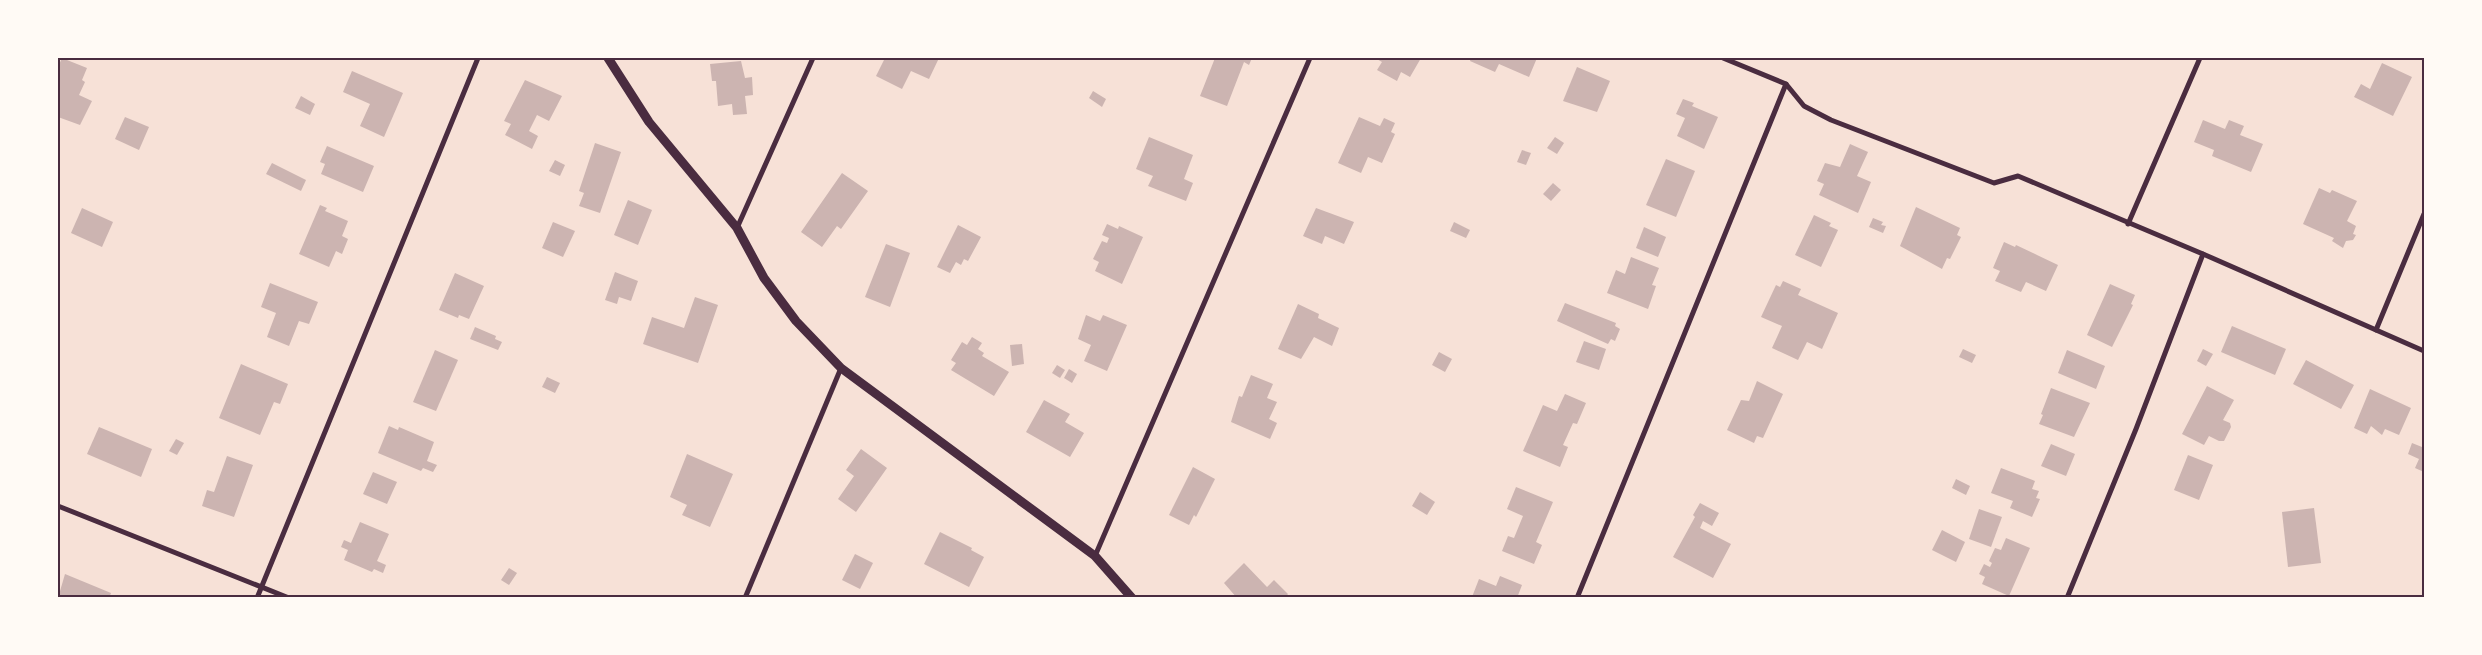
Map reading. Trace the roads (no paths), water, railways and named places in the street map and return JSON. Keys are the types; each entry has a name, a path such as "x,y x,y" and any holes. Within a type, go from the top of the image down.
{"street":[{"path":"257,598 478,58"},
{"path":"608,58 650,122 736,228 764,278 796,320 841,368 1095,556 1132,598"},
{"path":"736,228 765,170 813,58"},
{"path":"1095,556 1310,58"},
{"path":"1723,58 1786,84 1804,106 1831,120 1994,184 2018,176 2203,254 2424,351"},
{"path":"2128,224 2200,58"},
{"path":"1577,598 1786,84"},
{"path":"2376,330 2424,214"},
{"path":"2067,598 2136,429 2203,254"},
{"path":"746,598 841,368"},
{"path":"58,506 289,598"}]}
